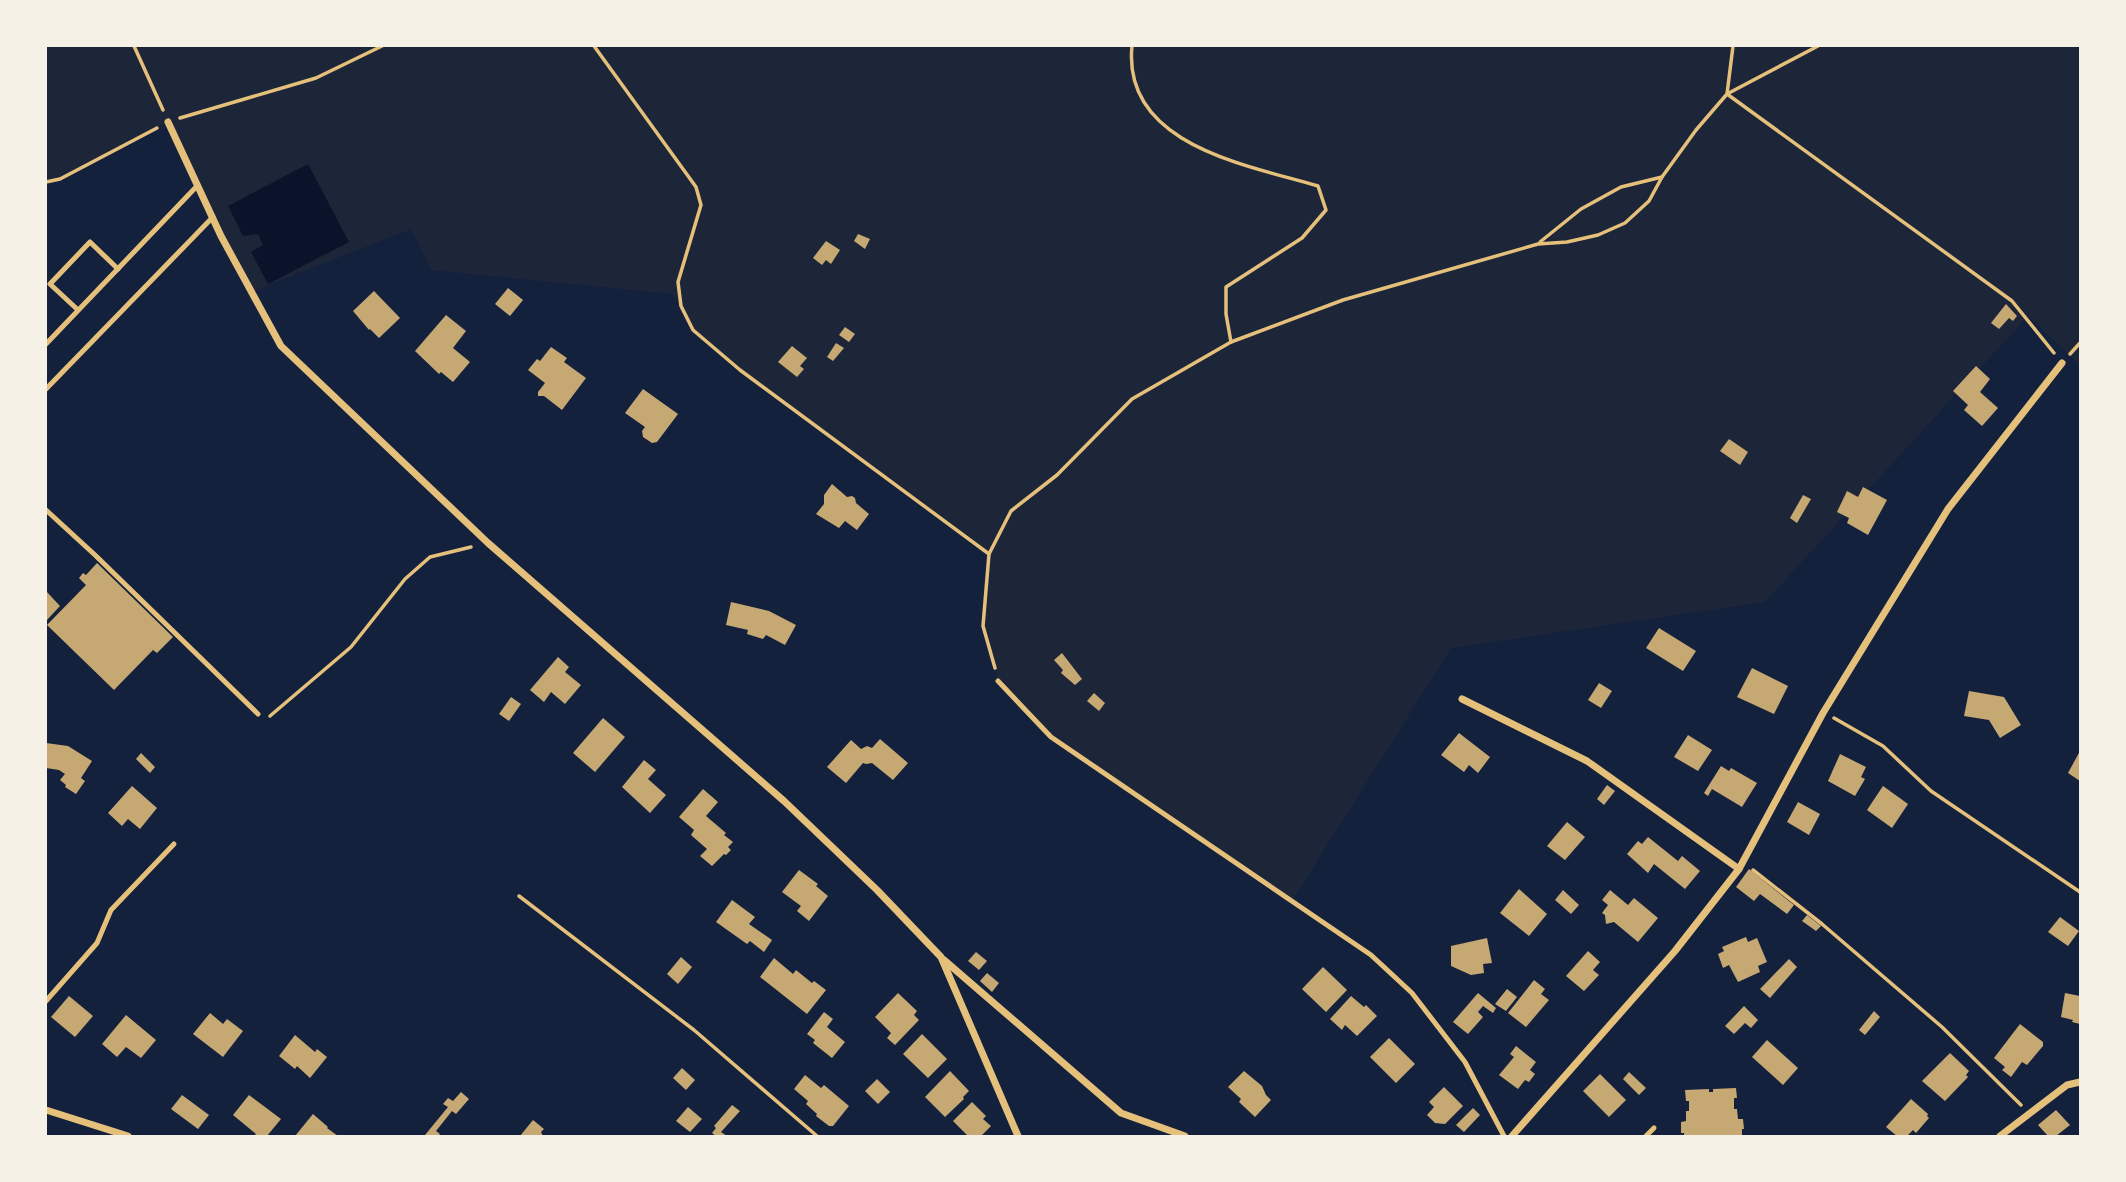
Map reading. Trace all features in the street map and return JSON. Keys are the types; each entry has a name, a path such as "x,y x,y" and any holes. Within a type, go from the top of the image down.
{"street":[{"path":"169,122 212,218 281,346 488,543 784,802 877,890 941,957 1121,1113 1185,1136"},
{"path":"1513,1136 1675,951 1741,866 1824,712 1948,509 2062,363"},
{"path":"1462,699 1587,761 1741,866"},
{"path":"941,957 1018,1136"},
{"path":"2000,1136 2067,1085 2081,1082"},
{"path":"46,1110 128,1136"}],"lane":[{"path":"46,344 197,186"},
{"path":"46,389 212,218"},
{"path":"78,310 50,284 90,242 118,269"},
{"path":"46,510 258,714"},
{"path":"998,681 1051,737 1371,955 1412,993 1465,1062 1504,1136"},
{"path":"46,1001 97,943 111,909 174,844"},
{"path":"1646,1136 1654,1128"}],"path":[{"path":"134,46 169,122"},
{"path":"46,182 60,179 169,122 316,78 382,46"},
{"path":"594,46 696,187 702,205 678,282 681,306 693,330 740,370 989,554"},
{"path":"1132,46 1130,64 1143,103 1180,138 1237,164 1318,186 1326,210 1301,238 1226,287 1226,314 1231,342"},
{"path":"1727,94 1733,46"},
{"path":"998,681 983,626 989,554 1011,511 1057,475 1132,398 1231,342 1343,300 1538,244 1567,242 1598,235 1625,223 1649,201 1662,177 1696,130 1727,94 1818,46"},
{"path":"1727,94 2012,301 2062,363"},
{"path":"1538,244 1581,209 1621,187 1662,177"},
{"path":"258,714 272,716 351,647 405,579 430,557 488,543"},
{"path":"1824,712 1883,746 1931,791 2081,892"},
{"path":"1741,866 1822,924 1942,1027 2029,1113"},
{"path":"519,896 694,1030 817,1136"}],"shaded area":[{"path":"46,46 2080,46 2080,365 2028,316 1765,602 1451,648 1292,901 1058,742 998,681 983,626 988,554 740,370 693,330 673,294 431,270 411,229 251,292 168,122 60,179 46,182"},
{"path":"308,164 349,242 268,284 251,252 263,245 258,234 243,236 228,206"}],"building":[{"path":"858,234 870,239 865,249 854,241"},
{"path":"826,241 840,250 831,264 826,260 822,265 813,258"},
{"path":"508,288 523,300 510,316 495,304"},
{"path":"374,291 400,318 379,338 353,311"},
{"path":"2006,304 2017,316 2013,321 2009,318 1999,329 1991,323"},
{"path":"446,315 466,331 453,348 470,362 453,382 441,372 439,374 415,351"},
{"path":"845,327 855,334 849,342 839,335"},
{"path":"836,343 844,348 833,361 827,357"},
{"path":"792,346 807,358 800,366 804,369 797,377 778,362"},
{"path":"551,347 567,358 564,362 586,378 562,410 544,396 538,396 545,383 528,370 537,359 540,361"},
{"path":"1976,366 1990,379 1980,392 1998,408 1982,426 1964,410 1968,405 1953,391"},
{"path":"643,389 678,414 657,442 652,443 643,437 642,431 645,427 625,413"},
{"path":"1729,439 1748,452 1740,465 1720,451"},
{"path":"832,484 847,497 855,498 856,503 869,514 857,530 845,521 839,528 816,514 824,504 824,495"},
{"path":"1863,487 1887,500 1868,535 1847,523 1849,518 1837,512 1847,491 1858,497"},
{"path":"1803,495 1811,499 1797,523 1790,518"},
{"path":"97,563 173,637 157,653 153,650 114,690 47,625 86,585 79,578 83,573 86,575"},
{"path":"46,591 60,606 47,620 46,619"},
{"path":"731,602 769,611 796,625 785,645 766,635 763,639 747,634 748,630 726,625"},
{"path":"1659,628 1696,651 1683,671 1646,648"},
{"path":"1062,653 1082,679 1075,685 1061,673 1063,670 1054,660"},
{"path":"558,657 569,667 565,672 581,685 565,704 551,692 544,702 530,690"},
{"path":"1752,668 1788,686 1774,714 1737,697"},
{"path":"1599,683 1612,691 1601,708 1588,700"},
{"path":"1969,691 2004,697 2021,725 2000,738 1989,720 1964,716"},
{"path":"1094,693 1105,703 1099,711 1087,701"},
{"path":"511,697 521,704 509,721 499,714"},
{"path":"603,718 625,737 595,772 573,753"},
{"path":"1459,733 1490,757 1478,773 1469,765 1464,772 1441,755"},
{"path":"1688,735 1712,750 1698,771 1674,757"},
{"path":"880,739 908,763 893,780 872,763 863,763 846,783 827,767 851,740 861,749 867,746 872,748"},
{"path":"46,743 68,746 92,761 81,778 85,781 76,794 60,780 65,774 46,768"},
{"path":"2080,751 2080,781 2068,773"},
{"path":"141,753 155,767 150,773 136,759"},
{"path":"1840,754 1866,767 1861,777 1865,779 1855,796 1828,781"},
{"path":"644,760 656,770 648,779 666,795 650,813 622,787"},
{"path":"1721,766 1729,771 1731,768 1757,783 1742,807 1712,789 1708,796 1704,793"},
{"path":"1607,785 1615,791 1604,805 1597,799"},
{"path":"132,786 157,808 140,829 128,819 122,826 108,813"},
{"path":"1883,786 1908,804 1892,828 1867,810"},
{"path":"703,789 718,802 706,816 733,842 728,847 731,850 712,866 700,856 707,849 691,835 694,830 679,817"},
{"path":"1798,802 1820,814 1809,835 1787,822"},
{"path":"1567,822 1585,837 1565,860 1547,846"},
{"path":"1648,837 1678,861 1682,856 1700,871 1685,889 1654,864 1648,873 1627,854 1638,841 1642,844"},
{"path":"1749,869 1794,905 1787,914 1760,894 1754,901 1736,887"},
{"path":"799,870 818,884 816,886 828,896 809,921 797,911 801,906 782,892"},
{"path":"1519,889 1547,914 1529,936 1500,913"},
{"path":"1563,890 1579,905 1571,914 1555,900"},
{"path":"1610,890 1628,905 1634,898 1658,918 1638,942 1614,922 1606,924 1605,915 1602,913 1608,905 1602,900"},
{"path":"732,900 755,917 749,924 772,940 764,952 750,941 747,944 716,922"},
{"path":"1807,915 1821,926 1816,931 1802,921"},
{"path":"2060,917 2079,931 2068,946 2048,932"},
{"path":"1746,937 1748,942 1757,938 1767,962 1758,966 1760,972 1738,982 1729,965 1723,968 1718,954 1724,951 1722,947"},
{"path":"1487,938 1492,963 1483,964 1484,973 1471,975 1451,966 1451,946"},
{"path":"1588,951 1600,962 1593,970 1599,975 1584,991 1566,976"},
{"path":"976,952 987,961 979,970 968,961"},
{"path":"681,957 692,967 678,984 667,974"},
{"path":"774,958 793,974 796,970 826,990 807,1014 760,977"},
{"path":"1789,959 1797,967 1770,998 1760,989"},
{"path":"1323,967 1347,990 1326,1012 1302,989"},
{"path":"987,973 999,983 992,992 980,981"},
{"path":"1534,980 1545,989 1541,994 1549,1000 1526,1027 1508,1013"},
{"path":"1507,989 1517,997 1506,1011 1495,1004"},
{"path":"898,993 917,1011 914,1015 919,1020 895,1045 887,1038 891,1033 875,1017"},
{"path":"1478,993 1496,1008 1493,1013 1483,1006 1478,1012 1483,1017 1468,1034 1453,1022"},
{"path":"2065,993 2080,996 2080,1024 2061,1017"},
{"path":"69,996 93,1016 75,1037 51,1017"},
{"path":"1351,996 1377,1016 1357,1036 1345,1025 1342,1030 1330,1019"},
{"path":"1744,1006 1758,1020 1751,1028 1745,1023 1734,1034 1725,1026"},
{"path":"1874,1011 1880,1017 1865,1035 1859,1030"},
{"path":"824,1012 833,1019 827,1027 845,1042 832,1058 813,1043 815,1040 807,1034"},
{"path":"210,1013 223,1024 227,1019 243,1031 223,1057 193,1034"},
{"path":"126,1015 156,1040 141,1058 126,1047 117,1057 102,1044"},
{"path":"2020,1024 2043,1042 2043,1046 2027,1065 2022,1062 2011,1077 2002,1070 2005,1067 1994,1058"},
{"path":"922,1034 947,1059 928,1078 903,1054"},
{"path":"295,1035 315,1052 317,1049 327,1057 310,1078 297,1066 295,1069 279,1056"},
{"path":"1389,1038 1415,1064 1396,1083 1370,1057"},
{"path":"1767,1040 1798,1068 1783,1085 1752,1057"},
{"path":"1516,1046 1536,1062 1530,1070 1535,1074 1529,1082 1525,1080 1518,1089 1499,1075 1514,1057 1510,1054"},
{"path":"1950,1053 1969,1071 1966,1075 1968,1077 1945,1101 1922,1081"},
{"path":"682,1068 695,1080 686,1090 673,1078"},
{"path":"950,1071 969,1091 945,1117 925,1097"},
{"path":"1244,1071 1262,1086 1271,1100 1255,1117 1228,1087"},
{"path":"1629,1072 1646,1088 1639,1095 1623,1079"},
{"path":"1600,1074 1626,1100 1609,1117 1583,1091"},
{"path":"805,1075 821,1088 824,1085 849,1106 833,1126 816,1116 806,1104 808,1101 794,1089"},
{"path":"877,1079 890,1092 878,1104 865,1091"},
{"path":"1444,1087 1463,1106 1445,1124 1435,1123 1427,1115 1434,1107 1429,1102"},
{"path":"1736,1088 1734,1109 1737,1109 1738,1119 1743,1119 1742,1136 1684,1136 1684,1133 1681,1133 1681,1122 1686,1121 1686,1111 1689,1111 1685,1090 1709,1089 1709,1092 1713,1092 1713,1089"},
{"path":"461,1092 469,1099 456,1114 452,1111 436,1131 440,1134 425,1135 448,1107 443,1104 448,1098 453,1101"},
{"path":"182,1095 209,1115 198,1129 171,1109"},
{"path":"249,1095 281,1119 267,1136 254,1136 256,1134 233,1115"},
{"path":"1911,1099 1929,1118 1916,1133 1913,1130 1907,1136 1897,1136 1886,1127"},
{"path":"972,1102 986,1116 983,1119 991,1126 981,1136 968,1136 953,1121"},
{"path":"732,1105 740,1111 721,1132 727,1136 716,1136 712,1133 716,1128 714,1126"},
{"path":"688,1107 702,1119 690,1132 676,1121"},
{"path":"1473,1108 1480,1115 1464,1132 1456,1125"},
{"path":"2056,1110 2070,1125 2056,1136 2048,1136 2038,1125"},
{"path":"313,1114 327,1128 338,1136 295,1136"},
{"path":"533,1120 544,1129 541,1132 543,1136 520,1136"}]}
